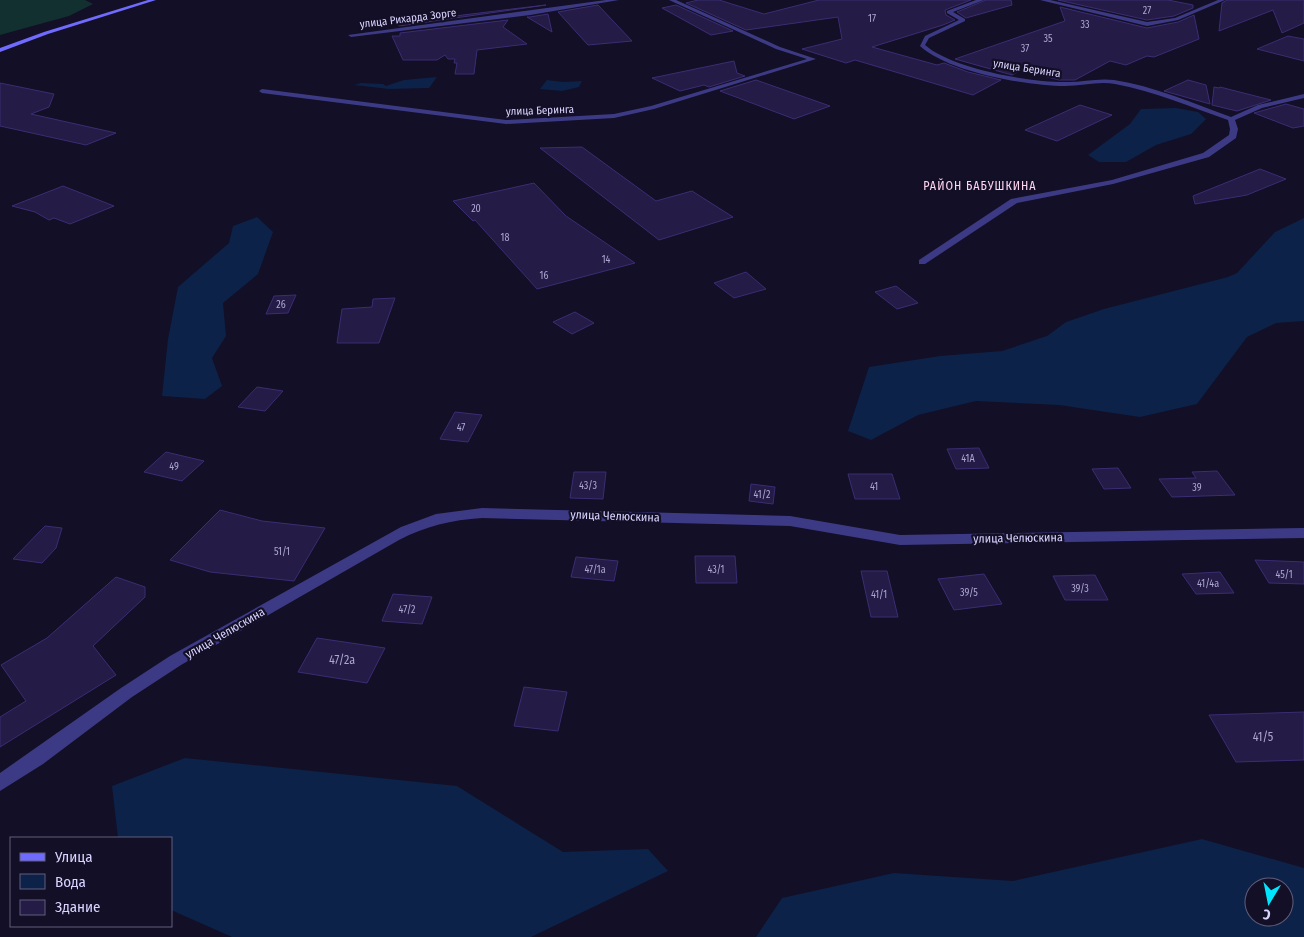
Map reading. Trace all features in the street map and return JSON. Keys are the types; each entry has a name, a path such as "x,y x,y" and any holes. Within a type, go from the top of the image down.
{"main road":[{"path":"0,50 46,33 154,0"}],"street":[{"name":"улица Рихарда Зорге","path":"351,35 544,12 616,0"},
{"name":"улица Беринга","path":"262,91 506,122 597,118 628,114 652,108 813,59 778,48 672,0"},
{"name":"улица Беринга","path":"981,0 949,12 962,20 927,37 922,44 924,49 941,58 998,74 1063,84 1100,81 1114,82 1178,100 1231,119"},
{"path":"1043,0 1147,24 1176,20 1222,0"},
{"path":"922,262 1014,201 1113,182 1206,154 1227,142 1233,136 1234,129 1231,119 1260,106 1304,96"},
{"name":"улица Челюскина","path":"0,783 67,738 144,681 188,654 394,536 419,524 451,514 482,513 790,521 811,523 870,537 900,540 1304,534"}],"green space":[{"path":"0,0 85,0 93,4 69,16 0,35"}],"water":[{"path":"437,77 429,88 389,89 354,85 361,83 383,84 386,86 404,80"},
{"path":"547,80 563,82 582,81 579,87 562,91 540,89"},
{"path":"1176,108 1198,112 1206,119 1191,134 1156,145 1126,162 1099,162 1088,155 1130,124 1141,109"},
{"path":"257,217 273,232 258,274 223,303 226,336 212,358 222,386 205,399 162,396 168,339 178,287 229,243 233,226"},
{"path":"1304,218 1304,321 1276,323 1247,337 1197,404 1140,417 1059,405 976,401 918,415 871,440 848,431 869,367 940,356 1002,351 1047,336 1066,322 1104,309 1228,277 1237,273 1275,232"},
{"path":"185,758 457,786 563,852 648,849 668,871 531,937 232,937 172,910 172,837 118,837 112,786"},
{"path":"1202,839 1304,868 1304,937 756,937 782,898 894,873 1013,881"}],"building":[{"path":"698,0 719,0 764,14 819,0 971,0 945,10 946,15 955,20 872,47 937,65 944,63 968,72 1001,80 973,95 855,60 846,63 802,49 842,39 838,17 746,30 686,3"},
{"path":"986,0 1011,0 1012,5 966,18 957,12"},
{"path":"1058,0 1168,0 1193,5 1193,8 1174,16 1147,20"},
{"path":"1227,0 1304,0 1304,23 1282,33 1273,10 1219,31 1222,3"},
{"path":"546,5 399,26 398,23 512,9"},
{"path":"598,5 632,41 588,45 558,12"},
{"path":"676,5 733,31 711,35 662,8"},
{"path":"1060,7 1147,28 1178,22 1194,15 1199,39 1154,57 1147,56 1126,65 1110,61 1075,80 1059,80 1021,70 1012,75 955,59 1065,21"},
{"path":"548,14 552,32 527,17 530,17"},
{"path":"508,20 503,27 527,44 477,50 474,74 455,74 457,63 454,63 455,59 448,59 445,55 437,60 403,60 392,36 400,36 400,33"},
{"path":"1288,36 1304,39 1304,61 1257,49"},
{"path":"734,61 737,73 745,76 709,87 704,85 680,91 652,78"},
{"path":"756,80 830,106 794,119 720,91"},
{"path":"1188,80 1206,85 1210,104 1164,91"},
{"path":"0,83 54,94 49,107 31,114 116,133 86,145 0,126"},
{"path":"1214,87 1271,100 1237,111 1212,105"},
{"path":"1286,104 1304,109 1304,126 1293,128 1254,113"},
{"path":"1080,105 1112,115 1057,141 1025,130"},
{"path":"582,147 656,201 692,191 733,217 659,240 540,148"},
{"path":"1260,169 1286,179 1247,195 1195,204 1193,196"},
{"path":"534,183 566,216 635,263 537,289 475,220 473,221 453,201"},
{"path":"63,186 114,206 70,224 54,218 49,220 35,212 12,206"},
{"path":"746,272 766,289 734,298 714,283"},
{"path":"896,286 918,303 897,309 875,292"},
{"path":"296,295 288,313 266,314 274,296"},
{"path":"395,298 379,343 337,343 342,309 372,307 373,299"},
{"path":"575,312 594,323 572,334 553,322"},
{"path":"257,387 283,391 265,411 238,407"},
{"path":"455,412 482,415 468,442 440,439"},
{"path":"979,448 989,468 956,469 947,449"},
{"path":"166,452 204,461 182,481 144,472"},
{"path":"1118,468 1131,488 1104,489 1092,469"},
{"path":"1217,471 1235,495 1172,497 1159,479 1196,478 1192,472"},
{"path":"574,472 606,472 603,499 570,498"},
{"path":"848,474 892,474 900,499 855,499"},
{"path":"751,484 775,487 773,504 749,501"},
{"path":"220,510 262,521 325,528 294,581 210,572 170,560"},
{"path":"45,526 62,528 56,548 42,563 13,559"},
{"path":"695,556 735,556 737,583 696,583"},
{"path":"576,557 618,561 614,581 571,577"},
{"path":"1255,560 1304,562 1304,584 1269,583"},
{"path":"861,571 887,571 898,617 871,617"},
{"path":"1220,572 1234,593 1196,594 1182,574"},
{"path":"984,574 1002,604 954,610 938,579"},
{"path":"1095,575 1108,600 1065,600 1053,576"},
{"path":"116,577 145,587 145,597 93,646 116,675 0,747 0,717 26,701 1,665 47,638"},
{"path":"393,594 432,597 422,624 382,621"},
{"path":"317,638 385,648 367,683 298,672"},
{"path":"524,687 567,692 558,731 514,726"},
{"path":"1304,712 1304,760 1236,762 1209,715"}],"district":[{"name":"РАЙОН БАБУШКИНА","path":"980,186"}]}
